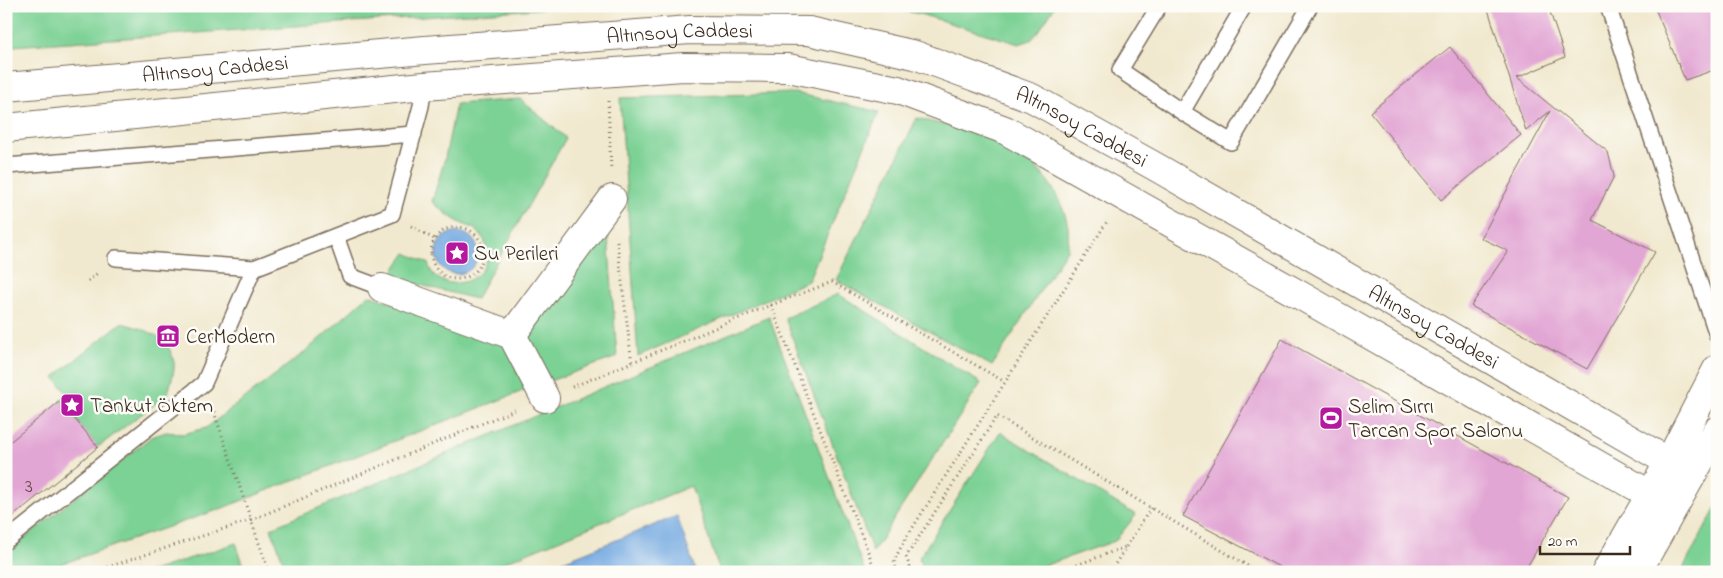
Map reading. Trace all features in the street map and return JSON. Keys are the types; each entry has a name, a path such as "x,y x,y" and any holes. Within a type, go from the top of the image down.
{"street":[{"name":"Altınsoy Caddesi","path":"6,87 425,50 690,30 809,31 915,55 1032,98 1163,171 1669,462"},
{"path":"424,86 425,50"},
{"name":"Altınsoy Caddesi","path":"6,128 424,86 683,67 788,68 898,90 1005,130 1650,495"},
{"path":"512,335 612,199"},
{"path":"382,288 512,335 545,398"},
{"path":"1606,572 1669,462 1717,369"},
{"path":"1637,572 1717,431"}],"lane":[{"path":"1159,6 1120,70 1182,112 1232,142 1310,6"},
{"path":"1182,112 1244,6"},
{"path":"1608,6 1717,335"},
{"path":"116,258 254,268 392,214 421,106 424,86"},
{"path":"6,166 414,134"},
{"path":"336,236 350,276 382,288"},
{"path":"6,541 204,383 254,268"}],"path":[{"path":"897,572 894,561 903,543 1123,196"},
{"path":"457,227 471,230 480,240 483,254 479,267 469,276 456,280 442,276 434,266 430,253 434,240 444,230 457,227"},
{"path":"93,572 251,520 771,305 832,282 1005,382"},
{"path":"771,305 876,572"},
{"path":"204,383 269,572"},
{"path":"912,572 906,556 997,416 1258,572"},
{"path":"1110,572 1150,508"},
{"path":"1058,572 1126,547"}],"green space":[{"path":"12,6 579,6 13,46"},
{"path":"878,6 1055,6 1031,40 1019,44 920,14"},
{"path":"795,93 879,112 808,281 638,356 620,98"},
{"path":"520,99 566,138 476,299 389,277 406,253 428,263 433,274 442,280 452,283 474,278 482,270 486,260 486,247 483,238 476,230 454,219 432,202 445,158 456,104"},
{"path":"917,118 980,135 1004,145 1025,157 1049,183 1065,216 1068,230 1067,250 992,366 836,280"},
{"path":"607,222 617,357 547,382 525,335"},
{"path":"838,294 981,383 873,552 785,318"},
{"path":"369,295 504,339 528,389 220,509 38,572 6,572 6,553 151,437 166,432 183,434 206,428 306,351"},
{"path":"769,317 865,572 720,572 691,486 480,572 287,572 271,528"},
{"path":"121,323 147,331 162,340 172,353 174,363 173,374 168,394 98,447 60,401 68,394 54,377"},
{"path":"1000,432 1136,515 1115,541 1026,572 924,572 919,558"},
{"path":"1717,506 1717,572 1681,572"},
{"path":"236,543 246,572 149,572"}],"water":[{"name":"Su Perileri","path":"461,232 469,235 475,241 478,253 475,265 469,271 453,274 445,271 439,265 436,249 439,241 445,235"},
{"path":"677,516 696,572 535,572"}],"building":[{"path":"1487,6 1548,6 1565,57 1517,78 1608,152 1614,176 1592,220 1655,252 1587,369 1471,306 1508,251 1481,238 1550,111 1526,131"},
{"path":"1654,6 1713,6 1717,17 1717,69 1685,80"},
{"path":"1450,47 1521,135 1441,200 1370,112"},
{"name":"Selim Sırrı Tarcan Spor Salonu","path":"1282,339 1568,497 1524,572 1289,572 1183,516"},
{"path":"60,401 98,447 6,522 6,445"}],"place":[{"name":"Su Perileri","path":"457,253"},
{"name":"CerModern","path":"168,336"},
{"name":"Tankut Öktem","path":"72,405"},
{"name":"Selim Sırrı Tarcan Spor Salonu","path":"1331,418"}]}
